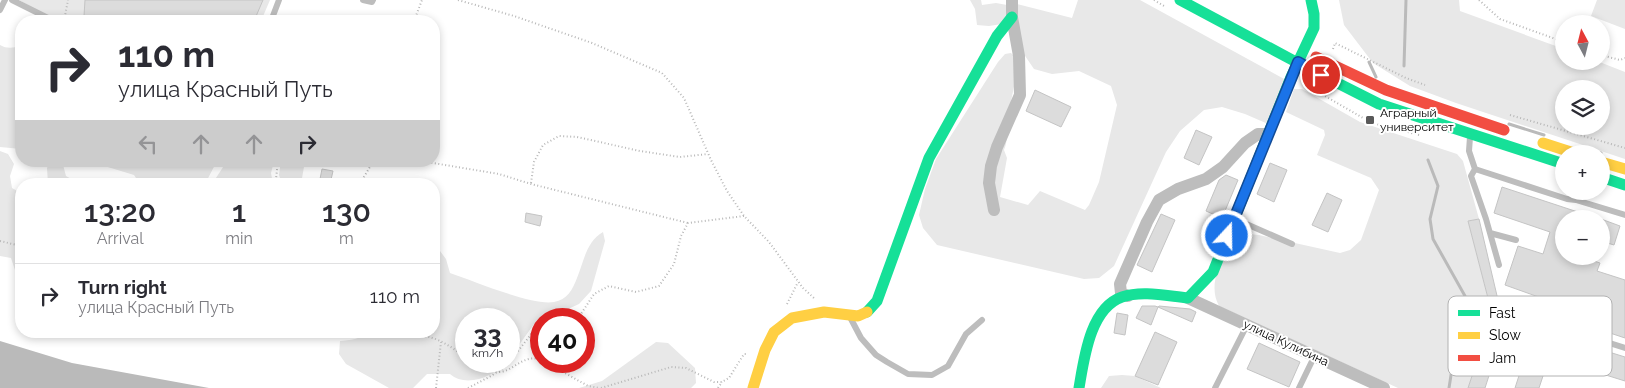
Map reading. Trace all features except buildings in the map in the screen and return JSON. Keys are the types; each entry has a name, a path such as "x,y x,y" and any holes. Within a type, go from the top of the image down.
{"street":[{"path":"994,210 989,183 991,166 997,147 1020,95 1019,56 1012,17 1012,0"},
{"path":"1180,0 1379,104 1555,161"},
{"path":"1079,388 1088,344 1100,314 1106,305 1121,297 1128,296 1188,298 1213,272 1298,62 1299,49 1314,28 1311,0"},
{"path":"753,388 765,350 774,332 792,318 824,312 858,316 867,312 877,301 929,158 997,36 1012,17"},
{"path":"1299,49 1386,90 1516,134"},
{"path":"1128,296 1121,293 1120,284 1147,222 1159,200 1178,189 1206,179 1223,167 1245,143 1258,134 1268,134"},
{"path":"1533,140 1555,147"},
{"path":"1610,165 1625,170"},
{"path":"1610,180 1625,184"},
{"name":"улица Кулибина","path":"1188,298 1384,388"}],"lane":[{"path":"0,10 4,0"},
{"path":"12,0 42,15"},
{"path":"273,15 279,0"},
{"path":"363,0 372,2 373,0"},
{"path":"1471,134 1469,151 1475,169 1471,176 1499,265"},
{"path":"1475,169 1567,199 1625,215"},
{"path":"1234,218 1292,244"},
{"path":"1490,233 1516,240"},
{"path":"849,316 861,338 876,355 908,374 932,375 948,366 966,334 982,320"},
{"path":"1214,388 1247,324"},
{"path":"1612,344 1625,348"},
{"path":"1299,388 1314,356"}],"path":[{"path":"65,15 68,0"},
{"path":"416,15 422,0"},
{"path":"458,0 514,16 592,44 662,73 684,98 708,154 727,191 744,216 769,242 803,288 818,301"},
{"path":"1479,0 1500,18 1555,39"},
{"path":"1332,53 1335,43 1406,78 1428,86"},
{"path":"1610,57 1620,60 1625,58"},
{"path":"1508,114 1625,148"},
{"path":"531,184 534,162 543,145 559,136 577,137 640,151 680,157 708,154"},
{"path":"440,164 498,174 688,223 744,216"},
{"path":"364,178 370,167"},
{"path":"585,308 594,294 610,286 636,292 659,286 674,264 681,236 688,223"},
{"path":"0,240 15,244"},
{"path":"520,348 530,336"},
{"path":"433,338 455,351"},
{"path":"436,388 441,342"},
{"path":"718,388 722,382 729,378 744,354 756,354 765,350"},
{"path":"565,373 588,386 600,388 671,367 686,368 714,382 722,382"},
{"path":"468,388 495,373"}],"shaded area":[{"path":"19,0 270,0 264,15 48,15"},
{"path":"970,0 981,0 982,5 996,3 1007,5 1008,23 989,26 977,25 975,9"},
{"path":"1078,0 1140,0 1286,80 1268,124 1222,107 1204,110 1180,131 1166,152 1114,266 1099,278 1084,279 937,245 923,228 919,215 925,189 936,159 1005,54 1011,53 1017,59 1004,150 1007,158 1000,197 1028,205 1040,191 1085,210 1089,205 1099,182 1117,105 1111,86 1079,71 1052,74 1034,69 1021,50 1017,4 1072,18"},
{"path":"1339,0 1459,0 1460,11 1555,46 1555,70 1610,70 1610,66 1625,72 1625,159 1610,154 1610,145 1583,145 1410,86 1373,63 1344,25"},
{"path":"1597,0 1625,0 1625,29 1610,23 1610,15 1591,15"},
{"path":"0,45 10,48 15,47 15,148 0,147"},
{"path":"1294,89 1302,89 1360,122 1457,154 1463,161 1479,219 1468,221 1487,296 1448,296 1448,376 1472,376 1468,388 1398,388 1219,306 1215,288 1218,268 1227,249 1238,233 1259,235 1340,253 1350,250 1361,240 1379,190 1371,178 1317,155 1325,135 1324,130 1286,112"},
{"path":"0,151 8,154 14,164 10,176 12,188 15,190 15,270 11,258 0,256"},
{"path":"64,167 66,176 70,178 48,178 47,168"},
{"path":"108,167 214,167 208,178 136,178 134,175"},
{"path":"223,167 272,167 272,178 216,178"},
{"path":"280,167 304,167 302,178 280,178"},
{"path":"603,232 605,241 591,291 579,304 570,308 530,308 530,330 520,344 520,308 455,308 455,373 493,373 487,376 480,379 464,380 450,374 427,374 413,388 389,388 346,364 339,354 340,341 359,338 440,338 440,251 446,259 450,273 518,297 554,302 563,299 571,290 589,246"},
{"path":"0,341 72,363 209,388 0,388"},
{"path":"656,342 668,343 695,368 696,383 691,388 579,388 602,381"},
{"path":"1109,376 1135,376 1161,388 1101,388"}],"waterway":[{"path":"1404,66 1406,0"},
{"path":"1369,62 1376,77"},
{"path":"1509,124 1544,135"},
{"path":"1428,160 1438,186 1430,219 1433,239 1465,296"},
{"path":"1449,388 1451,376"}],"traffic: fast":[{"path":"1180,0 1379,104 1555,161"},
{"path":"1079,388 1090,336 1102,312 1111,303 1122,297 1138,294 1188,298 1213,272 1291,77 1314,28 1311,0"},
{"path":"867,312 877,301 929,158 997,36 1012,17"},
{"path":"1610,180 1625,185"}],"traffic: slow":[{"path":"1543,143 1555,147"},
{"path":"1610,165 1625,169"},
{"path":"753,388 765,350 774,332 792,318 824,312 858,316 867,312"}],"traffic: jam":[{"path":"1316,57 1386,90 1504,130"}],"place":[{"name":"Аграрный университет","path":"1370,120"}],"route":[{"path":"1227,236 1298,62 1321,75"}]}
